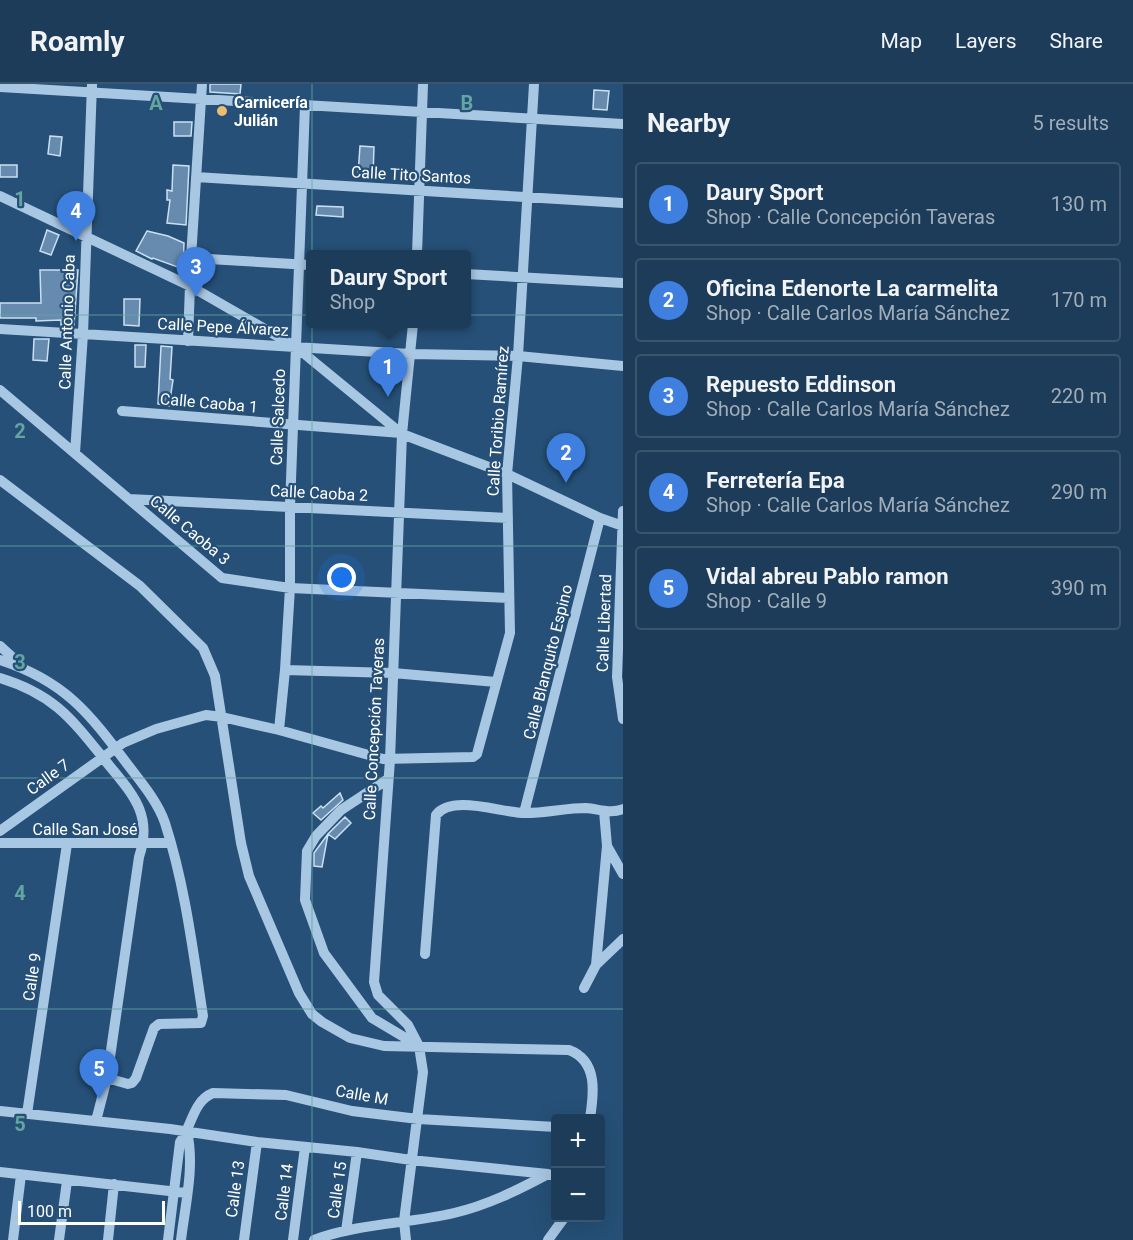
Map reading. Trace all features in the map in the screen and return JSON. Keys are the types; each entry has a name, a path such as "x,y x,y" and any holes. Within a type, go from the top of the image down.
{"street":[{"path":"188,341 202,84"},
{"path":"417,250 423,84"},
{"name":"Calle Toribio Ramírez","path":"476,756 510,633 507,474 518,356 534,84"},
{"path":"0,87 92,89 201,99 623,124"},
{"name":"Calle Antonio Caba","path":"75,453 83,334 92,89"},
{"name":"Calle Salcedo","path":"279,730 290,588 290,507 296,347 304,265 302,184 305,105"},
{"name":"Calle Tito Santos","path":"196,177 623,203"},
{"path":"0,196 190,286 296,347 402,434 507,474 600,518 623,526"},
{"path":"191,258 304,265"},
{"path":"471,274 623,283"},
{"name":"Calle Concepción Taveras","path":"406,1240 404,1221 423,1072 419,1046 408,1025 378,995 374,982 390,760 402,434 413,328"},
{"name":"Calle Pepe Álvarez","path":"0,329 411,354 518,356 623,366"},
{"name":"Calle Caoba 3","path":"0,390 222,578 290,588 509,598"},
{"name":"Calle Caoba 1","path":"122,411 402,434"},
{"path":"0,480 140,586 203,648 216,676 241,843 249,876 256,897 307,1008 322,1022 350,1038 384,1046 560,1049 576,1053 586,1063 592,1074 594,1091 592,1114"},
{"name":"Calle Caoba 2","path":"129,499 508,518"},
{"name":"Calle Libertad","path":"623,511 617,677 623,719"},
{"name":"Calle Blanquito Espino","path":"524,813 600,518"},
{"path":"0,646 25,669"},
{"path":"0,660 25,669 61,690 86,711 140,781 162,817 170,843 185,902 203,1016 201,1023 164,1023 154,1028 136,1078 132,1083 107,1078"},
{"path":"285,670 393,673 496,682"},
{"path":"0,678 36,692 57,706 89,739 132,794 140,808 144,825 107,1078 96,1122"},
{"name":"Calle 7","path":"0,831 102,757 137,735 206,715 279,730 390,760 476,756"},
{"path":"388,779 341,810 316,836 307,851 305,900 324,953 372,1018 419,1046"},
{"path":"425,954 436,815 444,807 456,805 524,813 584,808 616,812 623,809"},
{"path":"596,965 607,846 604,811"},
{"name":"Calle San José","path":"0,843 170,843"},
{"name":"Calle 9","path":"27,1114 67,844"},
{"path":"607,846 623,874"},
{"path":"584,988 596,965 623,939"},
{"name":"Calle M","path":"168,1240 180,1142 205,1096 213,1093 286,1095 352,1111 417,1119 551,1127"},
{"path":"0,1111 551,1175"},
{"path":"181,1240 190,1144 187,1132"},
{"name":"Calle 13","path":"244,1240 257,1142"},
{"name":"Calle 14","path":"293,1240 305,1148"},
{"name":"Calle 15","path":"346,1231 357,1152"},
{"path":"0,1172 186,1193"},
{"path":"13,1240 21,1175"},
{"path":"314,1240 346,1231 454,1213 503,1197 551,1175"},
{"path":"59,1240 68,1181"},
{"path":"108,1240 114,1184"},
{"path":"548,1240 561,1222"}],"building":[{"path":"210,84 241,84 240,94 210,92"},
{"path":"594,90 609,91 607,110 593,109"},
{"path":"174,122 192,122 191,136 174,136"},
{"path":"50,136 62,137 60,156 48,154"},
{"path":"360,146 374,147 373,176 358,175"},
{"path":"0,165 17,165 17,177 0,177"},
{"path":"173,165 189,166 186,225 167,223 170,200 167,200 167,190 172,191"},
{"path":"317,206 343,207 343,217 316,215"},
{"path":"47,230 59,235 51,255 40,251"},
{"path":"147,231 184,243 183,269 136,251"},
{"path":"40,270 78,270 74,325 61,325 61,320 36,321 36,318 0,318 0,303 41,303"},
{"path":"124,299 140,299 139,326 124,325"},
{"path":"34,339 49,339 47,361 33,360"},
{"path":"135,345 146,345 145,367 135,367"},
{"path":"161,346 172,347 170,379 173,380 169,406 158,404"},
{"path":"340,793 343,800 321,820 313,813 321,806 323,808"},
{"path":"345,817 351,823 335,839 328,834"},
{"path":"328,834 322,867 314,866 314,853"}],"place":[{"name":"Carnicería Julián","path":"222,111"},
{"name":"Ferretería Epa","path":"76,241"},
{"name":"Repuesto Eddinson","path":"196,297"},
{"name":"Daury Sport","path":"388,397"},
{"name":"Oficina Edenorte La carmelita","path":"566,483"},
{"name":"Vidal abreu Pablo ramon","path":"99,1099"}]}
